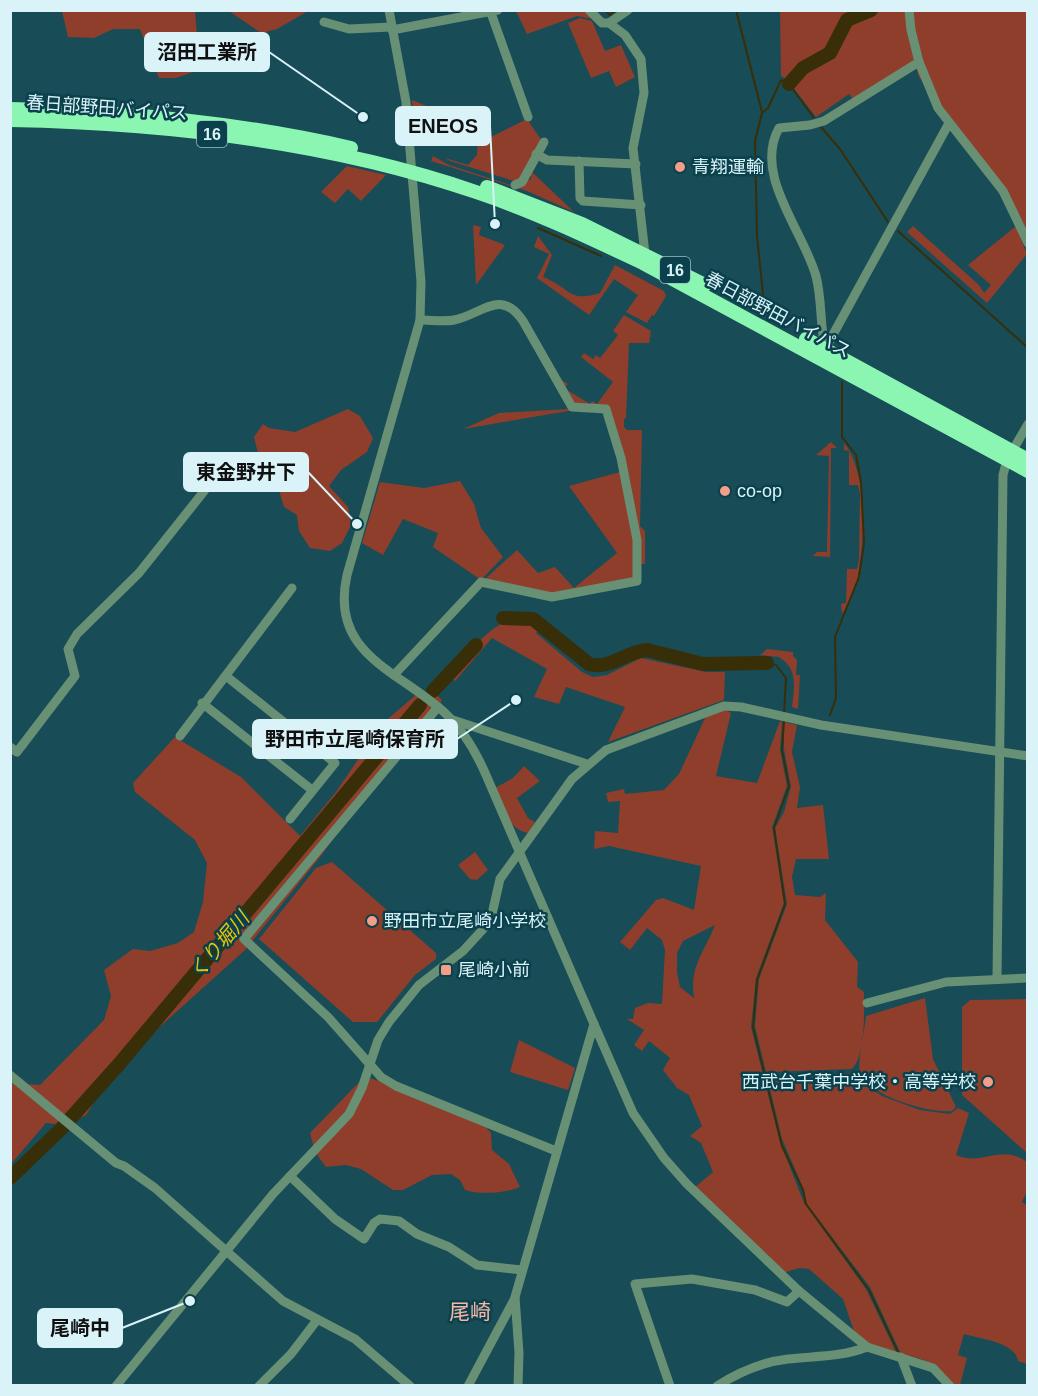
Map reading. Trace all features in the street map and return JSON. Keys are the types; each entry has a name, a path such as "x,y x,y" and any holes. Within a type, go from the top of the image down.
{"highway":[{"name":"春日部野田バイパス","path":"10,110 90,113 230,126 319,141 523,199 645,254 1010,455 1028,471"},
{"name":"春日部野田バイパス","path":"10,120 91,123 229,135 410,167 579,233 823,353"},
{"name":"春日部野田バイパス","path":"1010,455 1028,460"}],"street":[{"path":"389,10 405,90 421,282 420,320 344,590 344,606 351,632 365,653 436,705 452,720 478,757 633,1113 664,1158 687,1184 799,1291 867,1347 933,1368 950,1386"},
{"path":"589,10 602,23 609,23 627,10"},
{"path":"909,10 911,30 919,62 938,108 948,125 1003,191 1028,243"},
{"path":"324,22 349,29 391,28 495,12 528,117"},
{"path":"609,23 625,35 642,59 644,93 633,148 645,254"},
{"path":"823,353 815,273 776,178 771,153 772,140 779,128 810,125 824,121 919,62"},
{"path":"823,353 948,125"},
{"path":"515,185 522,182 544,142"},
{"path":"537,154 547,160 636,164"},
{"path":"579,161 580,198 583,201 641,205"},
{"path":"394,675 481,582 552,597 637,581 637,540 621,458 606,409 572,406 523,321 518,314 504,304 489,305 456,320 420,320"},
{"path":"997,978 1003,475 1010,455 1028,424"},
{"path":"10,747 17,752 75,676 68,649 77,634 139,573 205,490"},
{"path":"180,736 202,703 226,676 292,588"},
{"path":"226,676 335,763 290,819"},
{"path":"202,703 312,790"},
{"path":"436,705 244,939 328,1017 381,1077 396,1086 556,1151"},
{"path":"116,1386 290,1176 349,1114 363,1088 383,1031 405,1001 427,978 463,951 486,926 492,914 500,879 562,791 587,764 606,750 717,708 741,707 789,718 1028,756"},
{"path":"452,720 587,764"},
{"path":"867,1003 924,986 968,979 1028,978"},
{"path":"468,1386 515,1297 594,1024"},
{"path":"10,1076 116,1163 130,1169 155,1188 283,1301 355,1339 410,1386"},
{"path":"290,1176 335,1219 364,1239 374,1223 380,1219 399,1221 417,1234 449,1247 477,1265 522,1270"},
{"path":"670,1386 635,1284 692,1279 755,1290 787,1302 799,1291"},
{"path":"515,1297 519,1353 518,1386"},
{"path":"259,1386 291,1354 317,1320"},
{"path":"717,1386 753,1367 786,1359 853,1353 867,1347"},
{"path":"901,1357 912,1386"}],"shaded area":[{"path":"780,10 865,11 848,16 828,51 805,63 788,80 781,76"},
{"path":"62,11 195,11 199,60 193,72 176,78 159,78 140,29 113,29 94,38 68,37"},
{"path":"229,11 308,11 277,29 261,33"},
{"path":"516,11 586,11 593,19 577,16 527,34"},
{"path":"877,11 1027,11 1027,232 1006,207 988,166 919,77 914,61 853,99 849,94 816,117 792,86 802,75 831,57 840,35 850,21"},
{"path":"580,18 592,21 605,51 621,45 635,77 616,87 609,71 591,78 568,23"},
{"path":"412,100 470,124 491,137 527,119 542,141 517,182 450,161 445,158 468,165 477,155 478,142 462,136 447,134 415,134"},
{"path":"433,156 449,165 514,186 531,179 531,171 574,212 527,191 431,161"},
{"path":"347,166 386,175 361,201 348,189 335,203 321,192"},
{"path":"473,225 481,227 479,235 505,245 476,285"},
{"path":"913,226 979,285 984,293 991,285 968,265 1016,226 1027,254 987,303 907,232"},
{"path":"538,236 552,255 543,277 570,293 590,296 600,293 615,265 664,291 666,296 647,323 626,312 638,295 614,279 589,315 537,278 549,254 534,247"},
{"path":"624,315 651,331 649,343 629,343 626,418 624,419 624,427 627,430 642,430 640,526 645,531 645,564 640,564 640,540 630,504 623,457 607,406 576,405 560,379 568,384 565,387 567,390 590,404 592,401 597,404 613,382 581,357 584,353 593,359 596,355 600,358 618,335 613,331"},
{"path":"348,409 360,416 373,438 367,452 341,470 329,486 348,507 351,525 342,543 330,551 310,548 299,531 297,515 284,507 276,480 260,461 254,437 263,424 269,428 295,432"},
{"path":"574,410 463,429 499,413"},
{"path":"831,442 837,448 831,448 830,557 813,556 817,552 827,552 829,456 816,455"},
{"path":"849,451 861,488 863,525 857,580 842,614 841,604 846,603 847,569 857,569 859,560 860,494 858,485 849,485"},
{"path":"620,472 634,541 633,579 549,596 484,580 517,550 538,573 555,567 574,588 617,553 569,486"},
{"path":"460,481 474,504 481,528 503,557 481,580 433,547 438,533 403,519 383,555 362,543 380,482 424,488"},
{"path":"512,620 530,622 541,627 536,633 582,672 593,677 607,675 641,658 706,672 725,672 724,700 608,742 625,707 566,687 559,704 534,697 547,669 492,638 455,681 449,676 486,635 494,628"},
{"path":"767,649 793,652 797,660 796,675 800,675 798,709 792,707 794,679 790,667 779,657 760,655"},
{"path":"433,692 442,700 430,722 387,765 320,857 245,950 134,1050 101,1091 86,1115 67,1125 46,1123 11,1164 11,1083 40,1085 104,1020 111,996 104,970 133,949 150,951 178,943 194,932 203,902 207,863 195,840 135,792 133,783 175,737 241,777 300,836 336,792 382,724 418,693"},
{"path":"726,710 731,713 716,776 757,783 780,721 782,722 780,750 787,786 772,827 784,903 756,978 751,1027 780,1142 804,1203 866,1289 897,1354 871,1345 855,1334 843,1299 809,1269 799,1268 783,1273 694,1188 713,1172 701,1143 690,1136 702,1126 689,1095 677,1088 663,1070 670,1058 649,1041 642,1051 634,1045 644,1030 627,1019 633,1019 635,1008 648,1003 662,1004 665,950 662,940 647,928 630,950 620,942 656,900 663,898 694,910 701,866 609,846 594,849 595,831 618,833 620,801 608,802 606,793 624,789 625,794 664,790 679,774 706,716","holes":["715,925 698,960 694,977 694,998 680,987 677,953 683,941"]},
{"path":"784,722 797,725 792,752 800,787 797,808 823,805 829,859 796,859 792,877 795,895 820,897 826,893 825,920 858,962 857,987 864,992 864,1021 860,1054 852,1069 768,1072 768,1076 854,1073 864,1084 882,1096 920,1110 950,1114 958,1108 969,1113 956,1155 975,1158 1008,1155 1027,1162 1027,1191 1022,1202 1028,1206 1027,1364 1018,1361 1011,1349 1004,1345 964,1334 958,1355 967,1358 960,1385 953,1385 937,1367 901,1354 870,1287 806,1203 804,1190 782,1139 755,1026 759,979 787,904 775,828 784,812 791,787 784,749"},
{"path":"524,766 540,781 517,798 528,818 535,822 528,833 521,831 510,822 495,788 513,778"},
{"path":"475,852 488,870 477,880 470,879 458,865"},
{"path":"332,862 436,953 436,959 415,975 377,1022 353,1022 259,939 316,868"},
{"path":"925,998 933,1059 956,1107 952,1111 915,1106 886,1095 865,1080 859,1068 866,1016"},
{"name":"西武台千葉中学校・高等学校","path":"1028,999 1027,1153 962,1095 962,1007 970,1000"},
{"path":"519,1040 575,1068 568,1090 510,1072"},
{"path":"365,1076 378,1081 391,1079 485,1126 491,1133 492,1150 509,1164 520,1187 493,1193 471,1192 465,1190 460,1180 451,1174 432,1175 403,1190 393,1190 361,1169 346,1165 326,1167 315,1152 310,1133"}],"waterway":[{"path":"605,10 610,15 616,10"},
{"path":"736,10 762,112"},
{"path":"789,84 803,68 830,53 847,20 871,10"},
{"path":"764,304 757,236 755,141 762,113 768,108 781,80 789,84 814,118"},
{"path":"821,127 840,149 888,222"},
{"path":"538,228 601,256"},
{"path":"898,231 1028,348"},
{"path":"830,715 836,698 835,637 859,577 864,543 861,482 856,455 842,437 842,382"},
{"name":"くり堀川","path":"503,618 533,619 589,664 604,664 647,650 703,664 767,663"},
{"name":"くり堀川","path":"433,691 476,645"},
{"path":"767,663 776,665 786,678 784,715"},
{"name":"くり堀川","path":"10,1178 61,1129 120,1063 420,705"},
{"path":"784,721 782,750 789,786 774,828 785,904 757,980 753,1027 782,1146 803,1190 806,1204 869,1290 898,1352"}],"place":[{"name":"沼田工業所","path":"363,117"},
{"name":"青翔運輸","path":"680,167"},
{"name":"ENEOS","path":"495,224"},
{"name":"co-op","path":"725,491"},
{"name":"東金野井下","path":"357,524"},
{"name":"野田市立尾崎保育所","path":"516,700"},
{"name":"野田市立尾崎小学校","path":"372,921"},
{"name":"尾崎小前","path":"446,970"},
{"name":"西武台千葉中学校・高等学校","path":"988,1082"},
{"name":"尾崎中","path":"190,1301"}],"district":[{"name":"尾崎","path":"470,1311"}]}
